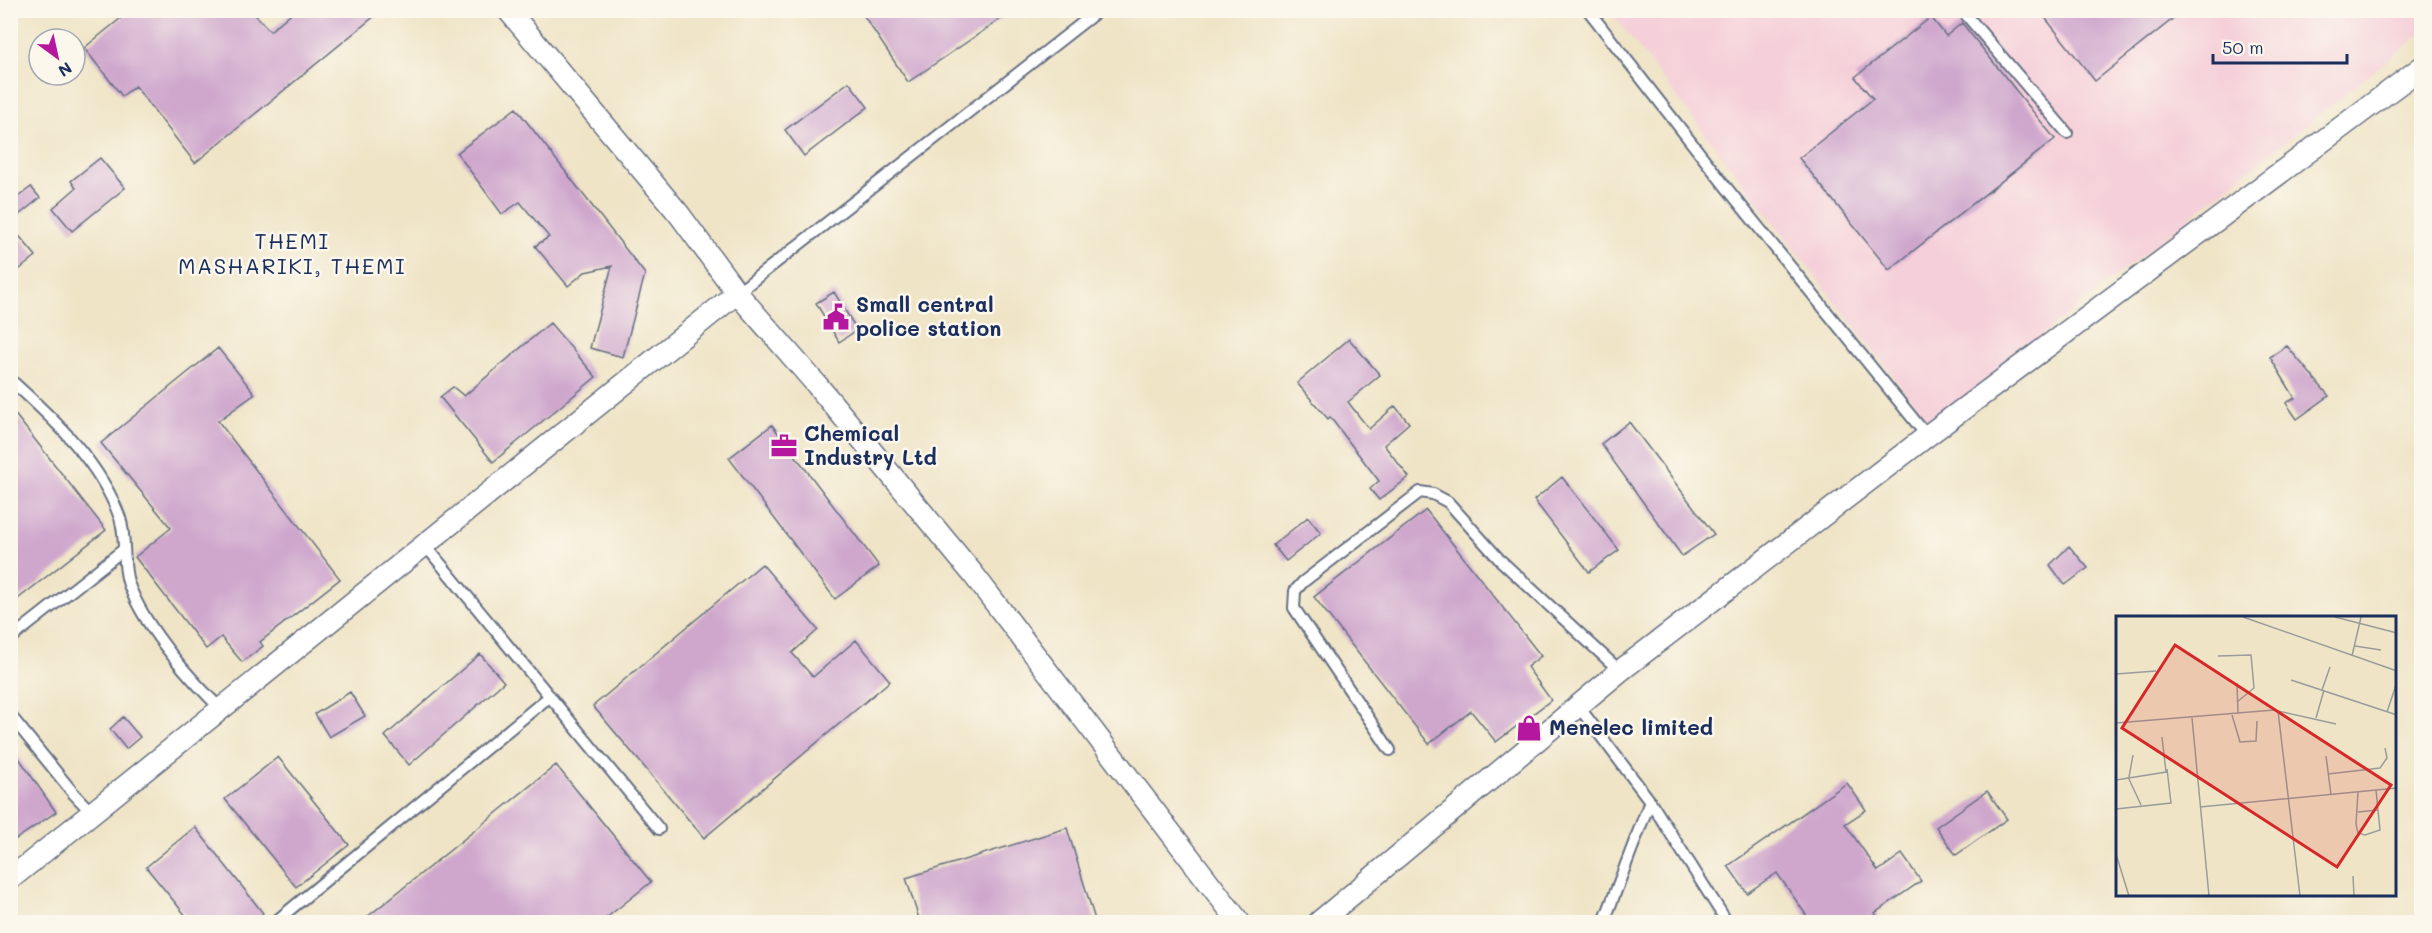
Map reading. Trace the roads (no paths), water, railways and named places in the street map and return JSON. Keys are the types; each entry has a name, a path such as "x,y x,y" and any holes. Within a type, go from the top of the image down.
{"street":[{"path":"508,10 679,214 737,293 973,574 1239,922"},
{"path":"1319,922 1620,671 1927,436 2421,67"},
{"path":"10,879 737,293"}],"lane":[{"path":"737,293 1099,10"},
{"path":"1588,10 1927,436"},
{"path":"1962,10 2067,134"},
{"path":"10,384 14,383 44,410 72,440 104,485 121,520 123,550 130,589 150,624 199,688 222,710"},
{"path":"1390,750 1293,608 1295,591 1303,582 1420,492 1433,494 1449,502 1526,586 1620,671"},
{"path":"425,545 659,829"},
{"path":"10,639 123,550"},
{"path":"275,922 550,696"},
{"path":"1579,706 1650,801 1727,922"},
{"path":"10,715 93,814"},
{"path":"1604,922 1650,801"}],"place":[{"name":"Small central police station","path":"836,317"},
{"name":"Chemical Industry Ltd","path":"784,446"},
{"name":"Menelec limited","path":"1529,728"}],"district":[{"name":"THEMI MASHARIKI, THEMI","path":"292,254"}]}
